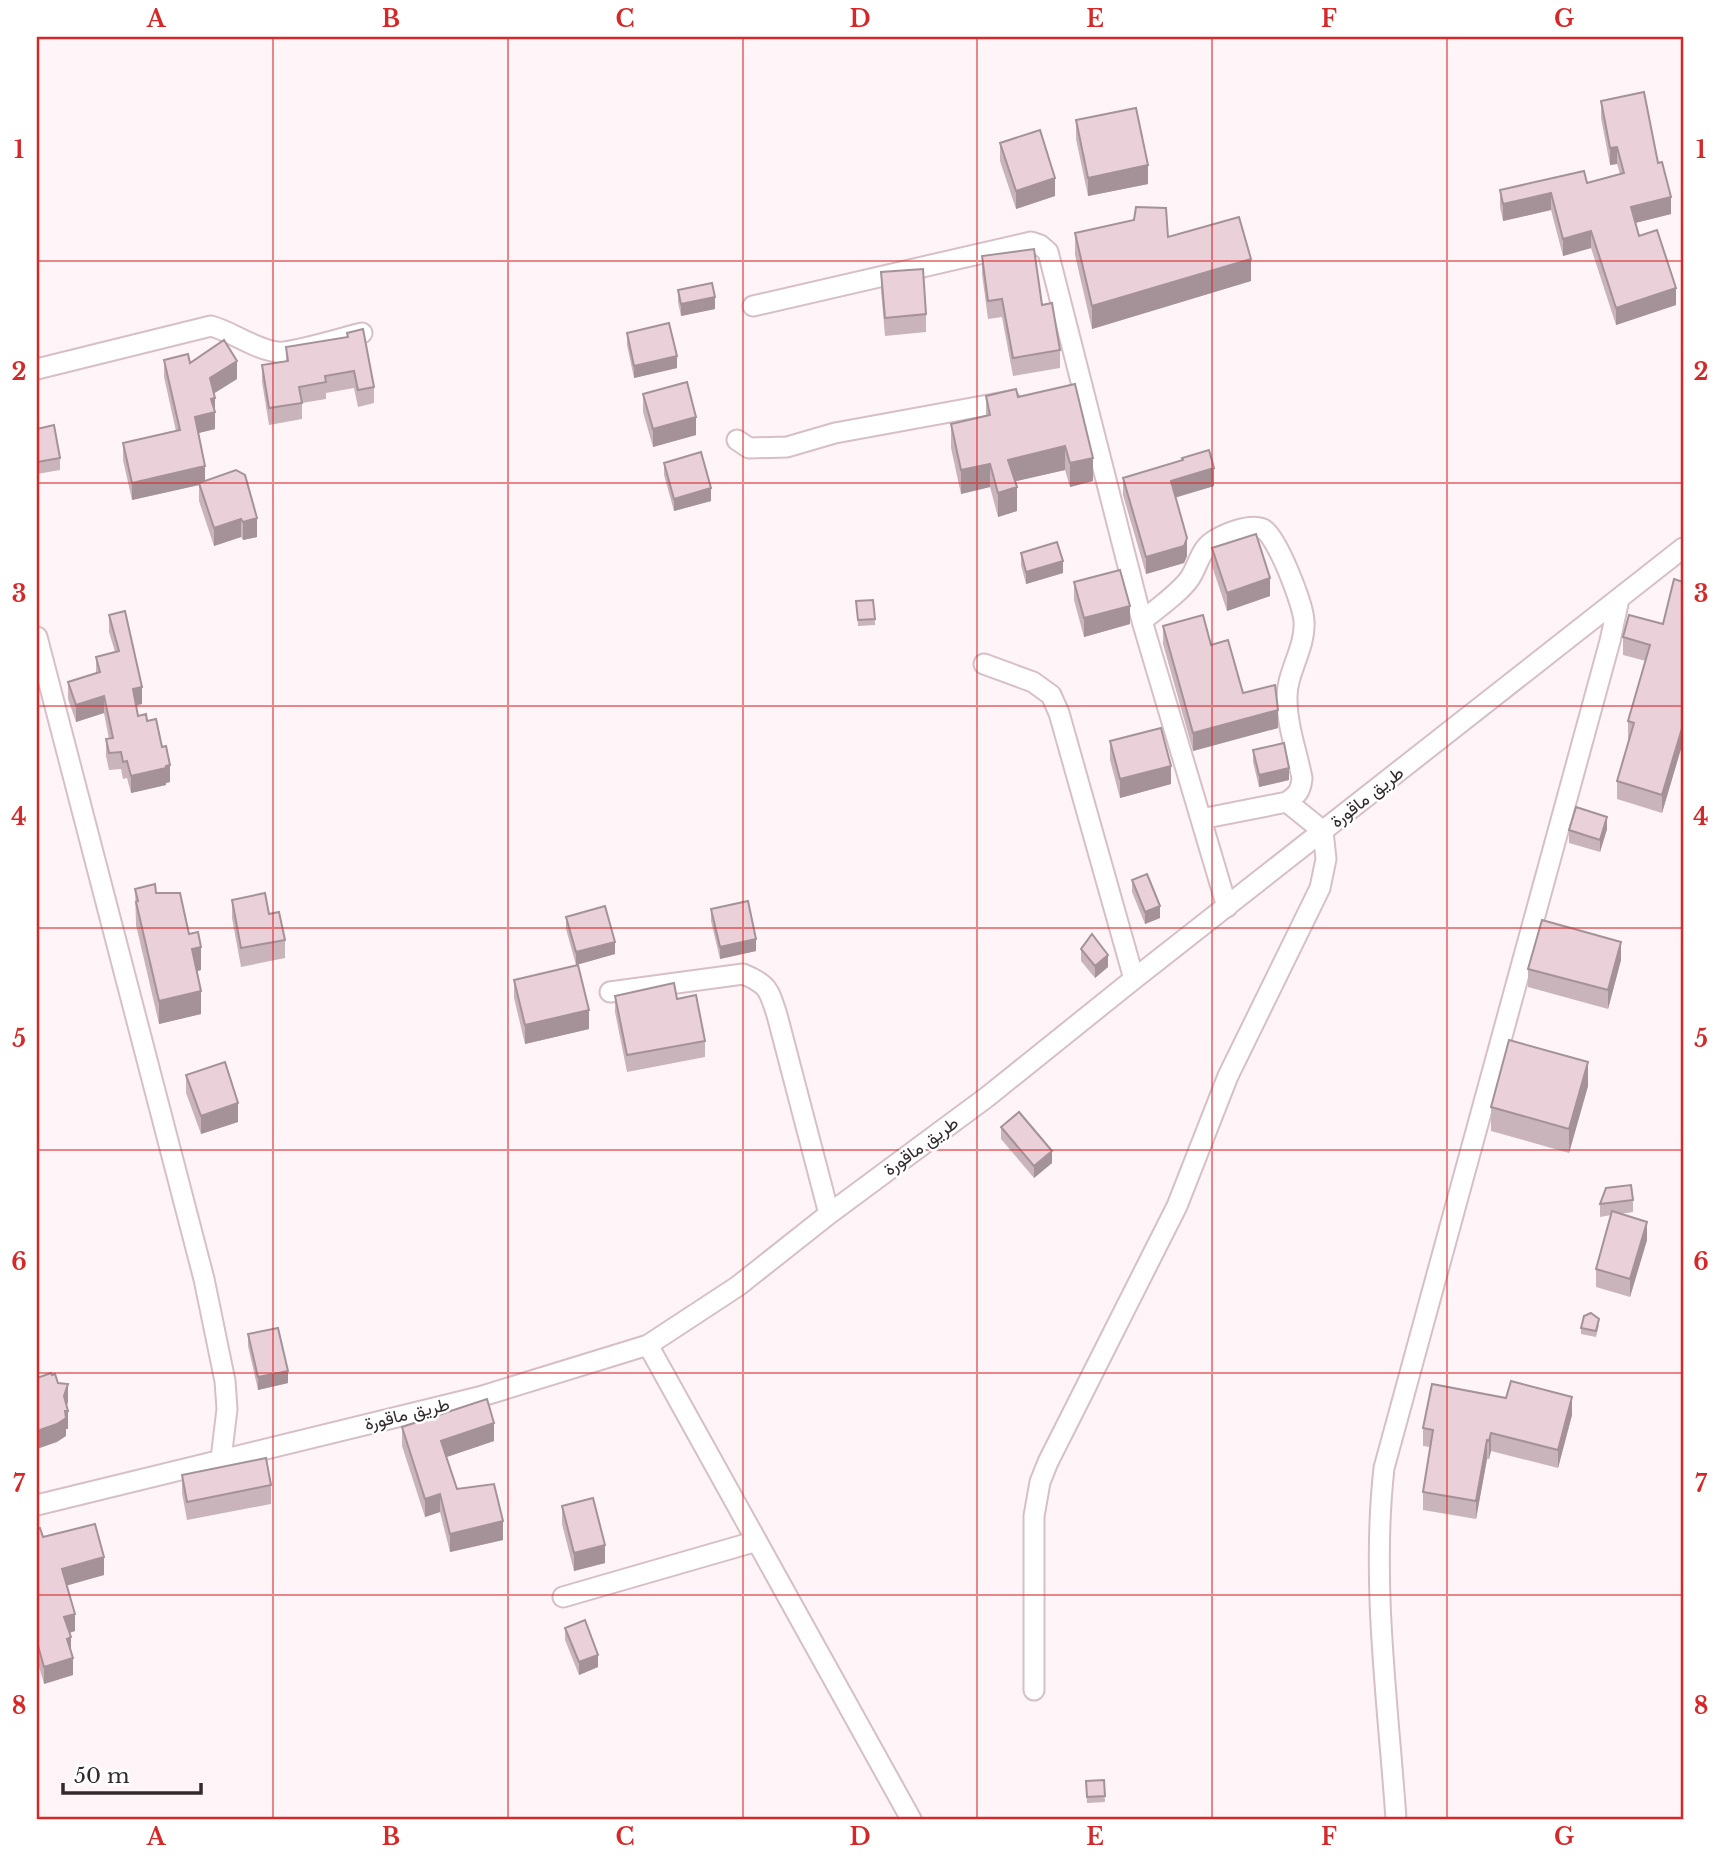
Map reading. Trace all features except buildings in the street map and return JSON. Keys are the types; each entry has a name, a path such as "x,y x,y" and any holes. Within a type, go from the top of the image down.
{"street":[{"path":"753,306 1031,242 1040,244 1048,252 1077,389 1227,907"},
{"path":"37,369 211,326 228,330 278,352 362,333"},
{"path":"737,440 749,448 787,447 835,433 1031,397"},
{"path":"1142,621 1189,579 1210,543 1253,527 1271,535 1297,590 1304,620 1303,637 1286,695 1302,787 1299,794 1287,802 1201,819"},
{"name":"طريق ماقورة","path":"37,1505 479,1397 648,1345 738,1286 829,1214 987,1097 1683,548"},
{"path":"1395,1819 1379,1580 1380,1501 1384,1468 1610,641 1619,599"},
{"path":"37,637 204,1279 225,1381 227,1409 221,1459"},
{"path":"984,664 1033,682 1051,695 1059,713 1134,979"},
{"path":"1034,1689 1034,1516 1040,1482 1177,1206 1228,1076 1320,888 1326,859 1323,831 1287,802"},
{"path":"610,992 743,974 760,981 770,994 777,1015 829,1214"},
{"path":"648,1345 911,1819"},
{"path":"563,1597 757,1541"}]}
